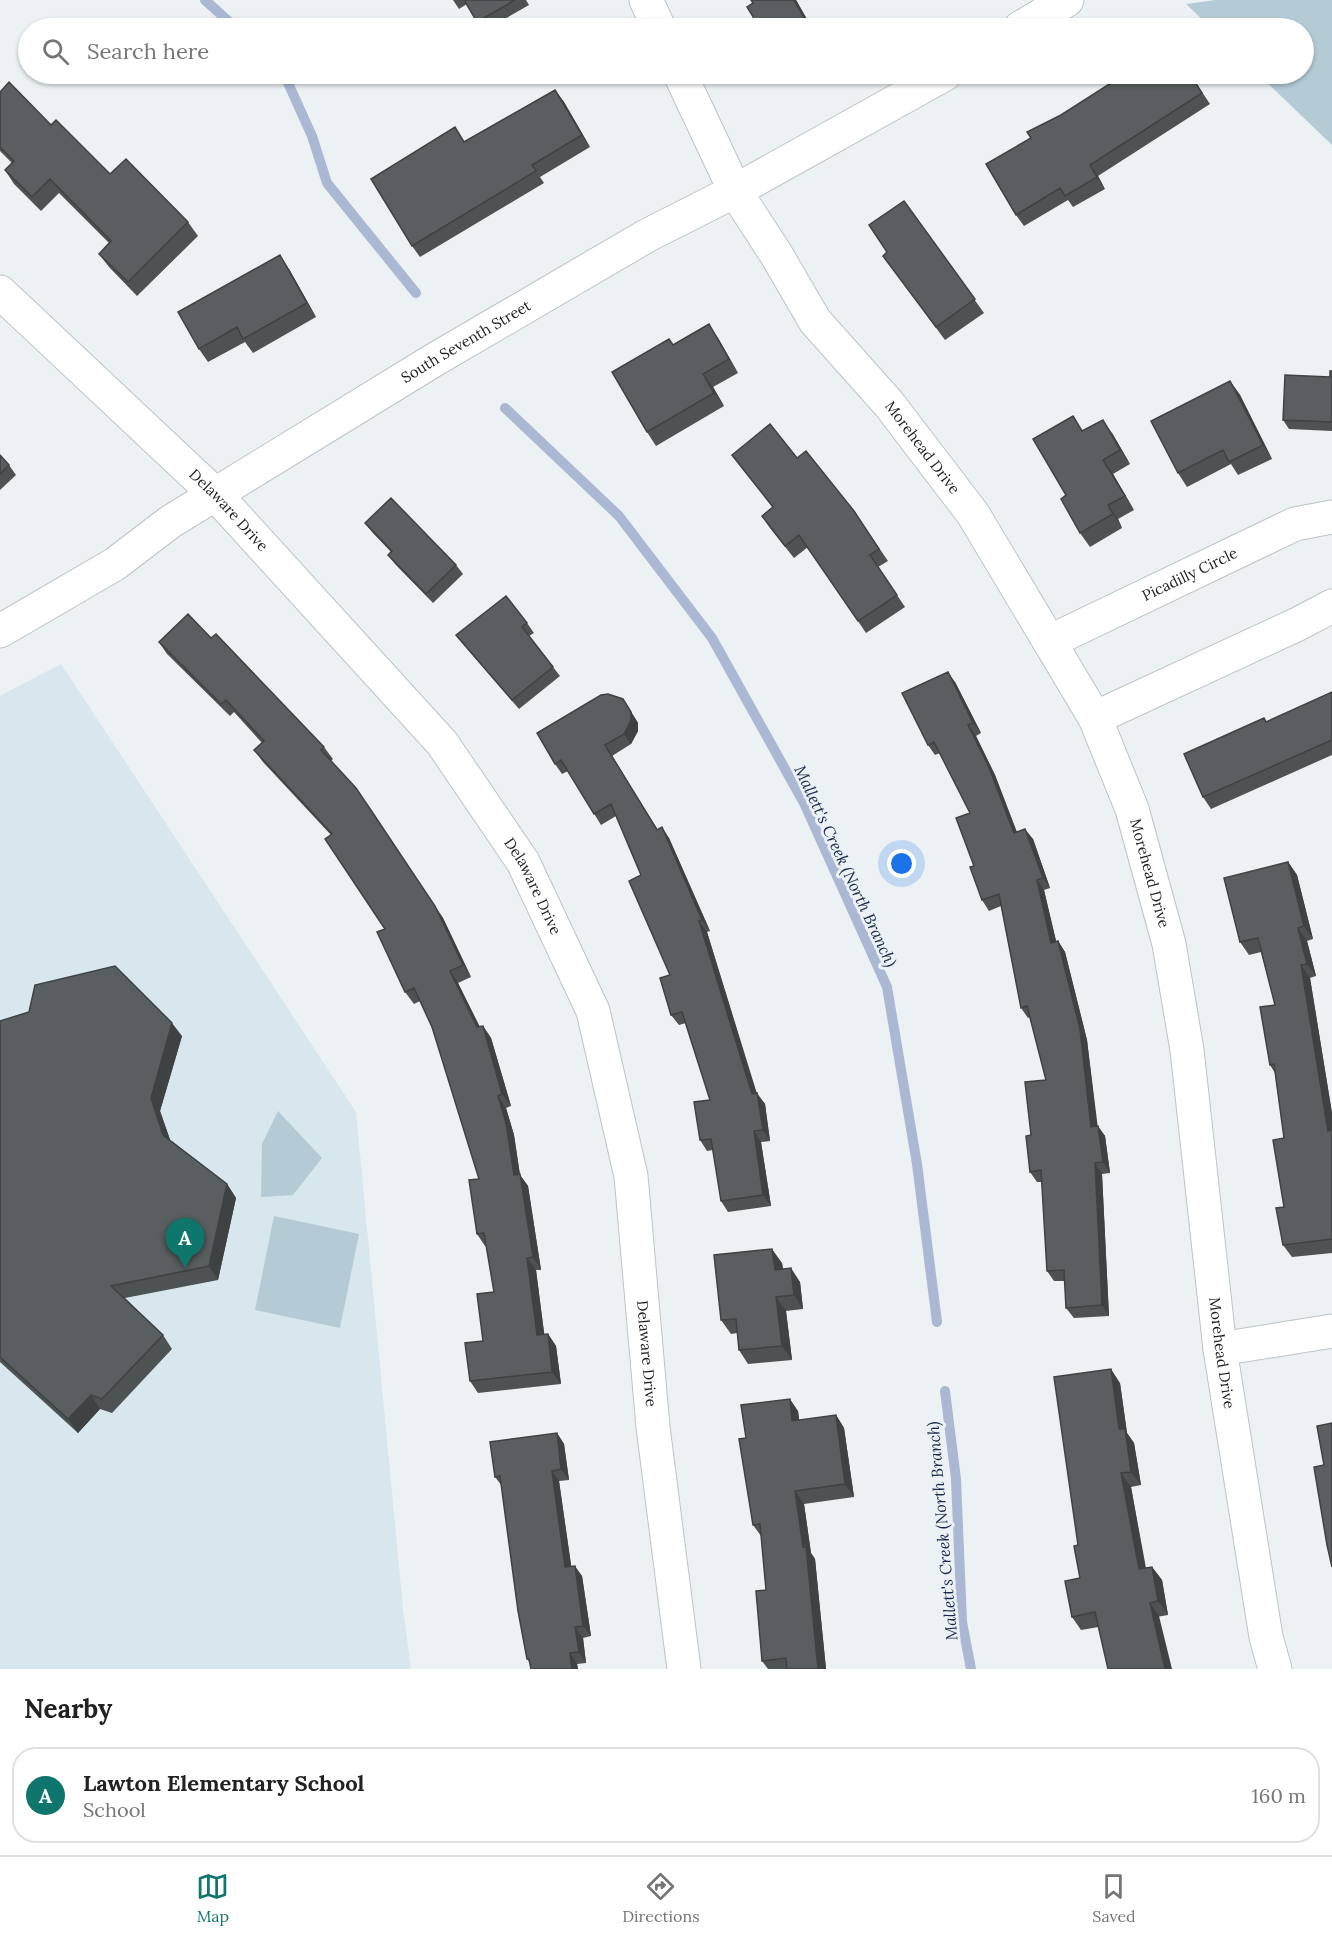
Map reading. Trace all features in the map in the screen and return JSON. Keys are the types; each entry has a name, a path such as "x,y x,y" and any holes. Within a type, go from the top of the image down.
{"street":[{"path":"646,0 654,18"},
{"path":"1037,18 1067,0"},
{"name":"Morehead Drive","path":"685,84 735,191 776,254 814,321 889,405 973,514 1095,718 1132,809 1169,944 1187,1050 1220,1349 1266,1637 1275,1669"},
{"name":"South Seventh Street","path":"0,631 115,564 170,522 434,360 648,235 735,191 927,84"},
{"name":"Delaware Drive","path":"0,292 216,495 442,743 523,862 593,1011 631,1176 653,1427 684,1669"},
{"name":"Picadilly Circle","path":"1051,641 1295,524 1332,517"},
{"path":"1095,718 1299,624 1332,606"},
{"path":"1220,1349 1332,1331"}],"shaded area":[{"path":"1215,0 1332,0 1332,145 1268,84 1314,84 1314,18 1201,18 1186,4"},
{"path":"61,664 356,1112 403,1609 411,1669 0,1669 0,696"},
{"path":"278,1111 322,1158 293,1195 261,1197 262,1144"},
{"path":"274,1216 359,1234 340,1328 255,1310"}],"building":[{"path":"464,0 515,0 484,18 475,18"},
{"path":"751,0 794,0 804,18 754,18 747,7 753,3"},
{"path":"9,82 51,125 56,120 110,174 126,159 188,222 128,282 99,254 111,241 50,179 32,197 5,170 14,161 0,147 0,92"},
{"path":"1109,84 1196,84 1202,93 1090,165 1097,177 1065,196 1060,188 1016,215 986,164 1031,138 1027,132 1061,115"},
{"path":"555,90 582,135 532,165 536,171 412,246 371,179 455,127 464,142"},
{"path":"904,201 975,299 936,327 883,256 887,252 869,225"},
{"path":"280,255 307,303 243,339 237,327 199,349 178,312"},
{"path":"709,324 729,359 703,374 714,393 647,432 612,372 669,339 673,345"},
{"path":"1330,371 1332,371 1332,422 1283,420 1285,375 1330,377"},
{"path":"1230,381 1263,445 1229,462 1223,450 1178,473 1151,421"},
{"path":"1073,416 1082,431 1103,420 1120,450 1103,460 1125,496 1108,505 1113,514 1080,533 1061,499 1066,495 1033,439"},
{"path":"770,424 797,458 806,451 854,511 879,549 870,555 897,595 858,621 799,535 785,546 762,516 773,507 732,455"},
{"path":"0,455 9,465 0,474"},
{"path":"391,498 456,565 426,594 388,555 392,551 365,523"},
{"path":"506,596 527,623 522,627 553,667 512,700 456,635"},
{"path":"188,614 211,638 216,634 324,747 321,750 356,788 435,906 463,965 450,971 477,1027 483,1026 502,1094 498,1096 506,1123 514,1175 520,1174 533,1257 527,1258 537,1335 548,1334 552,1372 470,1381 465,1343 483,1341 477,1294 494,1292 484,1233 477,1234 469,1180 479,1179 432,1027 414,988 405,992 377,932 385,929 325,839 332,834 254,750 264,741 226,700 221,704 159,642"},
{"path":"948,672 973,723 968,725 988,765 1014,833 1025,829 1043,878 1037,880 1051,943 1058,941 1080,1029 1091,1127 1098,1126 1103,1162 1095,1163 1102,1305 1066,1308 1064,1270 1047,1271 1041,1170 1030,1172 1026,1136 1031,1135 1025,1082 1046,1080 1027,1006 1021,1008 999,894 982,900 970,867 974,866 956,818 970,813 934,742 928,745 902,693"},
{"path":"1332,692 1332,740 1203,797 1184,754 1264,718 1266,722"},
{"path":"608,694 623,699 631,712 631,720 624,734 605,745 657,830 662,827 702,920 699,921 752,1094 757,1093 763,1130 754,1131 763,1195 721,1201 711,1139 700,1140 694,1102 710,1100 682,1012 671,1015 660,978 670,975 629,881 641,875 611,804 594,814 561,760 555,764 537,733 601,695"},
{"path":"1288,862 1304,926 1298,928 1307,964 1301,965 1328,1131 1332,1130 1332,1239 1283,1245 1276,1208 1284,1207 1273,1140 1284,1138 1274,1064 1270,1065 1260,1007 1275,1005 1258,938 1240,942 1224,878"},
{"path":"115,966 172,1023 151,1098 163,1135 227,1184 209,1266 111,1286 163,1335 102,1399 91,1395 68,1419 0,1357 0,1021 29,1012 35,985"},
{"path":"772,1249 775,1270 791,1268 794,1295 776,1297 782,1346 739,1350 736,1319 721,1320 714,1255"},
{"path":"1111,1369 1119,1429 1125,1429 1131,1472 1121,1473 1139,1569 1152,1567 1158,1601 1150,1603 1165,1669 1108,1669 1095,1612 1072,1617 1065,1581 1080,1578 1074,1546 1078,1545 1054,1377"},
{"path":"790,1399 792,1421 836,1415 845,1484 795,1491 803,1547 806,1547 818,1669 787,1669 786,1658 762,1661 756,1591 766,1590 760,1524 753,1525 739,1439 746,1438 741,1405"},
{"path":"1332,1423 1332,1567 1314,1467 1324,1465 1317,1426"},
{"path":"557,1433 561,1469 552,1471 565,1567 575,1566 583,1626 575,1627 579,1652 570,1653 572,1669 531,1669 518,1611 500,1476 495,1477 490,1442"}],"waterway":[{"name":"Mallett's Creek (North Branch)","path":"205,0 225,18"},
{"name":"Mallett's Creek (North Branch)","path":"289,84 312,136 327,183 416,293"},
{"name":"Mallett's Creek (North Branch)","path":"505,408 619,516 712,638 804,803 887,987 917,1164 937,1322"},
{"name":"Mallett's Creek (North Branch)","path":"945,1391 956,1479 962,1622 971,1669"}],"place":[{"name":"Lawton Elementary School","path":"185,1268"}]}
